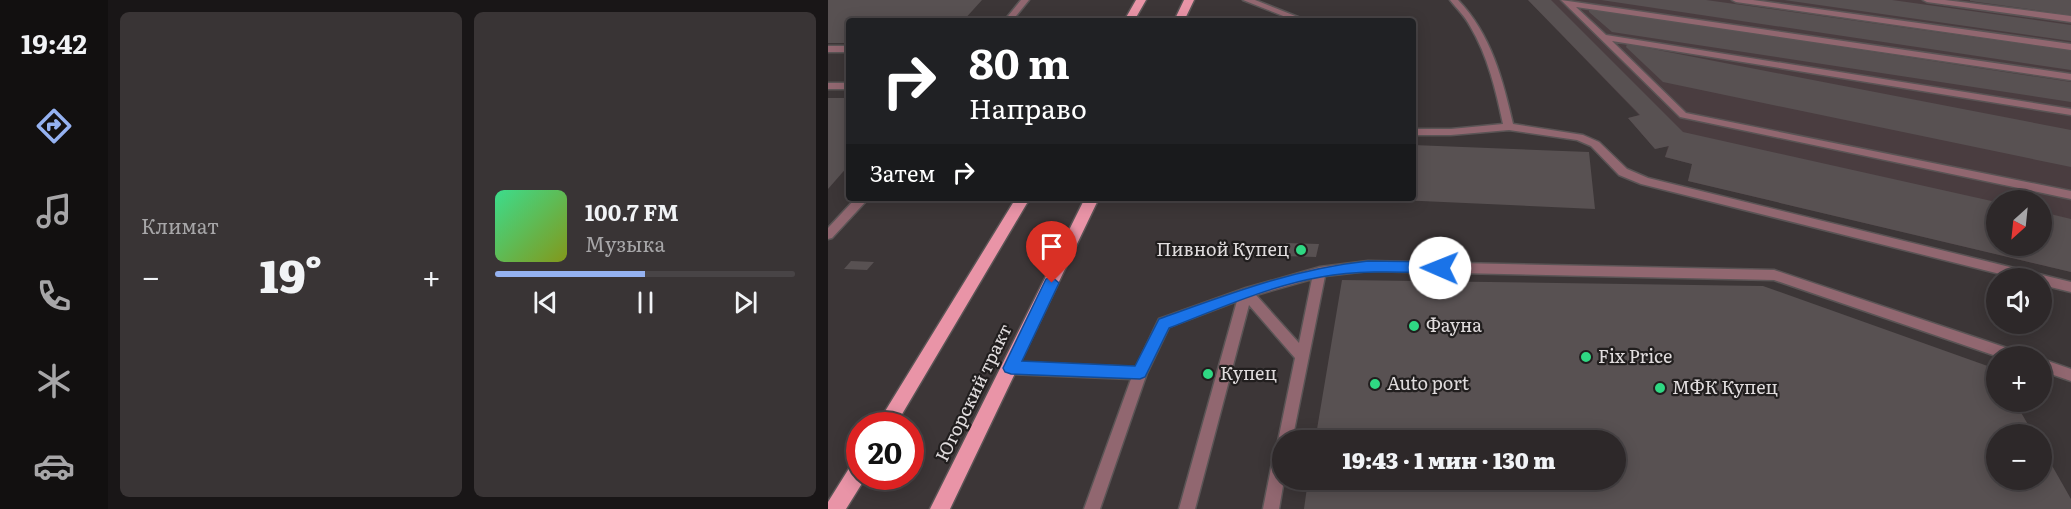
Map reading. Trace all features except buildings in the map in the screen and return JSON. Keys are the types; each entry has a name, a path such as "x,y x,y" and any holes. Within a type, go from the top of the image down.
{"main road":[{"path":"1131,18 1141,0"},
{"path":"1180,18 1189,0"},
{"path":"893,412 1021,201"},
{"name":"Югорский тракт","path":"940,509 1011,368 1091,201"},
{"path":"835,509 847,490"}],"lane":[{"path":"1010,18 1025,0"},
{"path":"1247,0 1297,18"},
{"path":"1454,0 1464,8 1497,74 1509,128"},
{"path":"1736,0 2071,47"},
{"path":"1927,0 2071,19"},
{"path":"1567,2 1683,114 2071,195"},
{"path":"1567,2 2071,77"},
{"path":"1603,37 2071,112"},
{"path":"828,49 846,49"},
{"path":"828,86 846,86"},
{"path":"1416,132 1509,128 1579,137 1595,144 1623,172 1645,181 1996,268"},
{"path":"828,235 834,222 859,201"},
{"path":"1092,509 1140,373 1164,323 1246,293 1320,272 1368,266 1774,275 1986,347"},
{"path":"1287,430 1320,272"},
{"path":"2052,282 2071,287"},
{"path":"1246,293 1302,356"},
{"path":"1187,509 1246,293"},
{"path":"1011,368 1140,373"},
{"path":"2052,368 2071,375"},
{"path":"1271,509 1275,490"}],"shaded area":[{"path":"1528,0 2071,0 2071,272 2004,256 2052,256 2052,190 1986,190 1986,252 1688,181 1692,164 1665,157 1668,146 1655,149 1628,118 1639,115"}],"place":[{"name":"Пивной Купец","path":"1301,250"},
{"name":"Фауна","path":"1414,326"},
{"name":"Fix Price","path":"1586,357"},
{"name":"Купец","path":"1208,374"},
{"name":"Auto port","path":"1375,384"},
{"name":"МФК Купец","path":"1660,388"}],"route":[{"path":"1052,283 1011,368 1078,368 1140,373 1164,323 1246,293 1320,272 1368,266 1440,268"}]}
